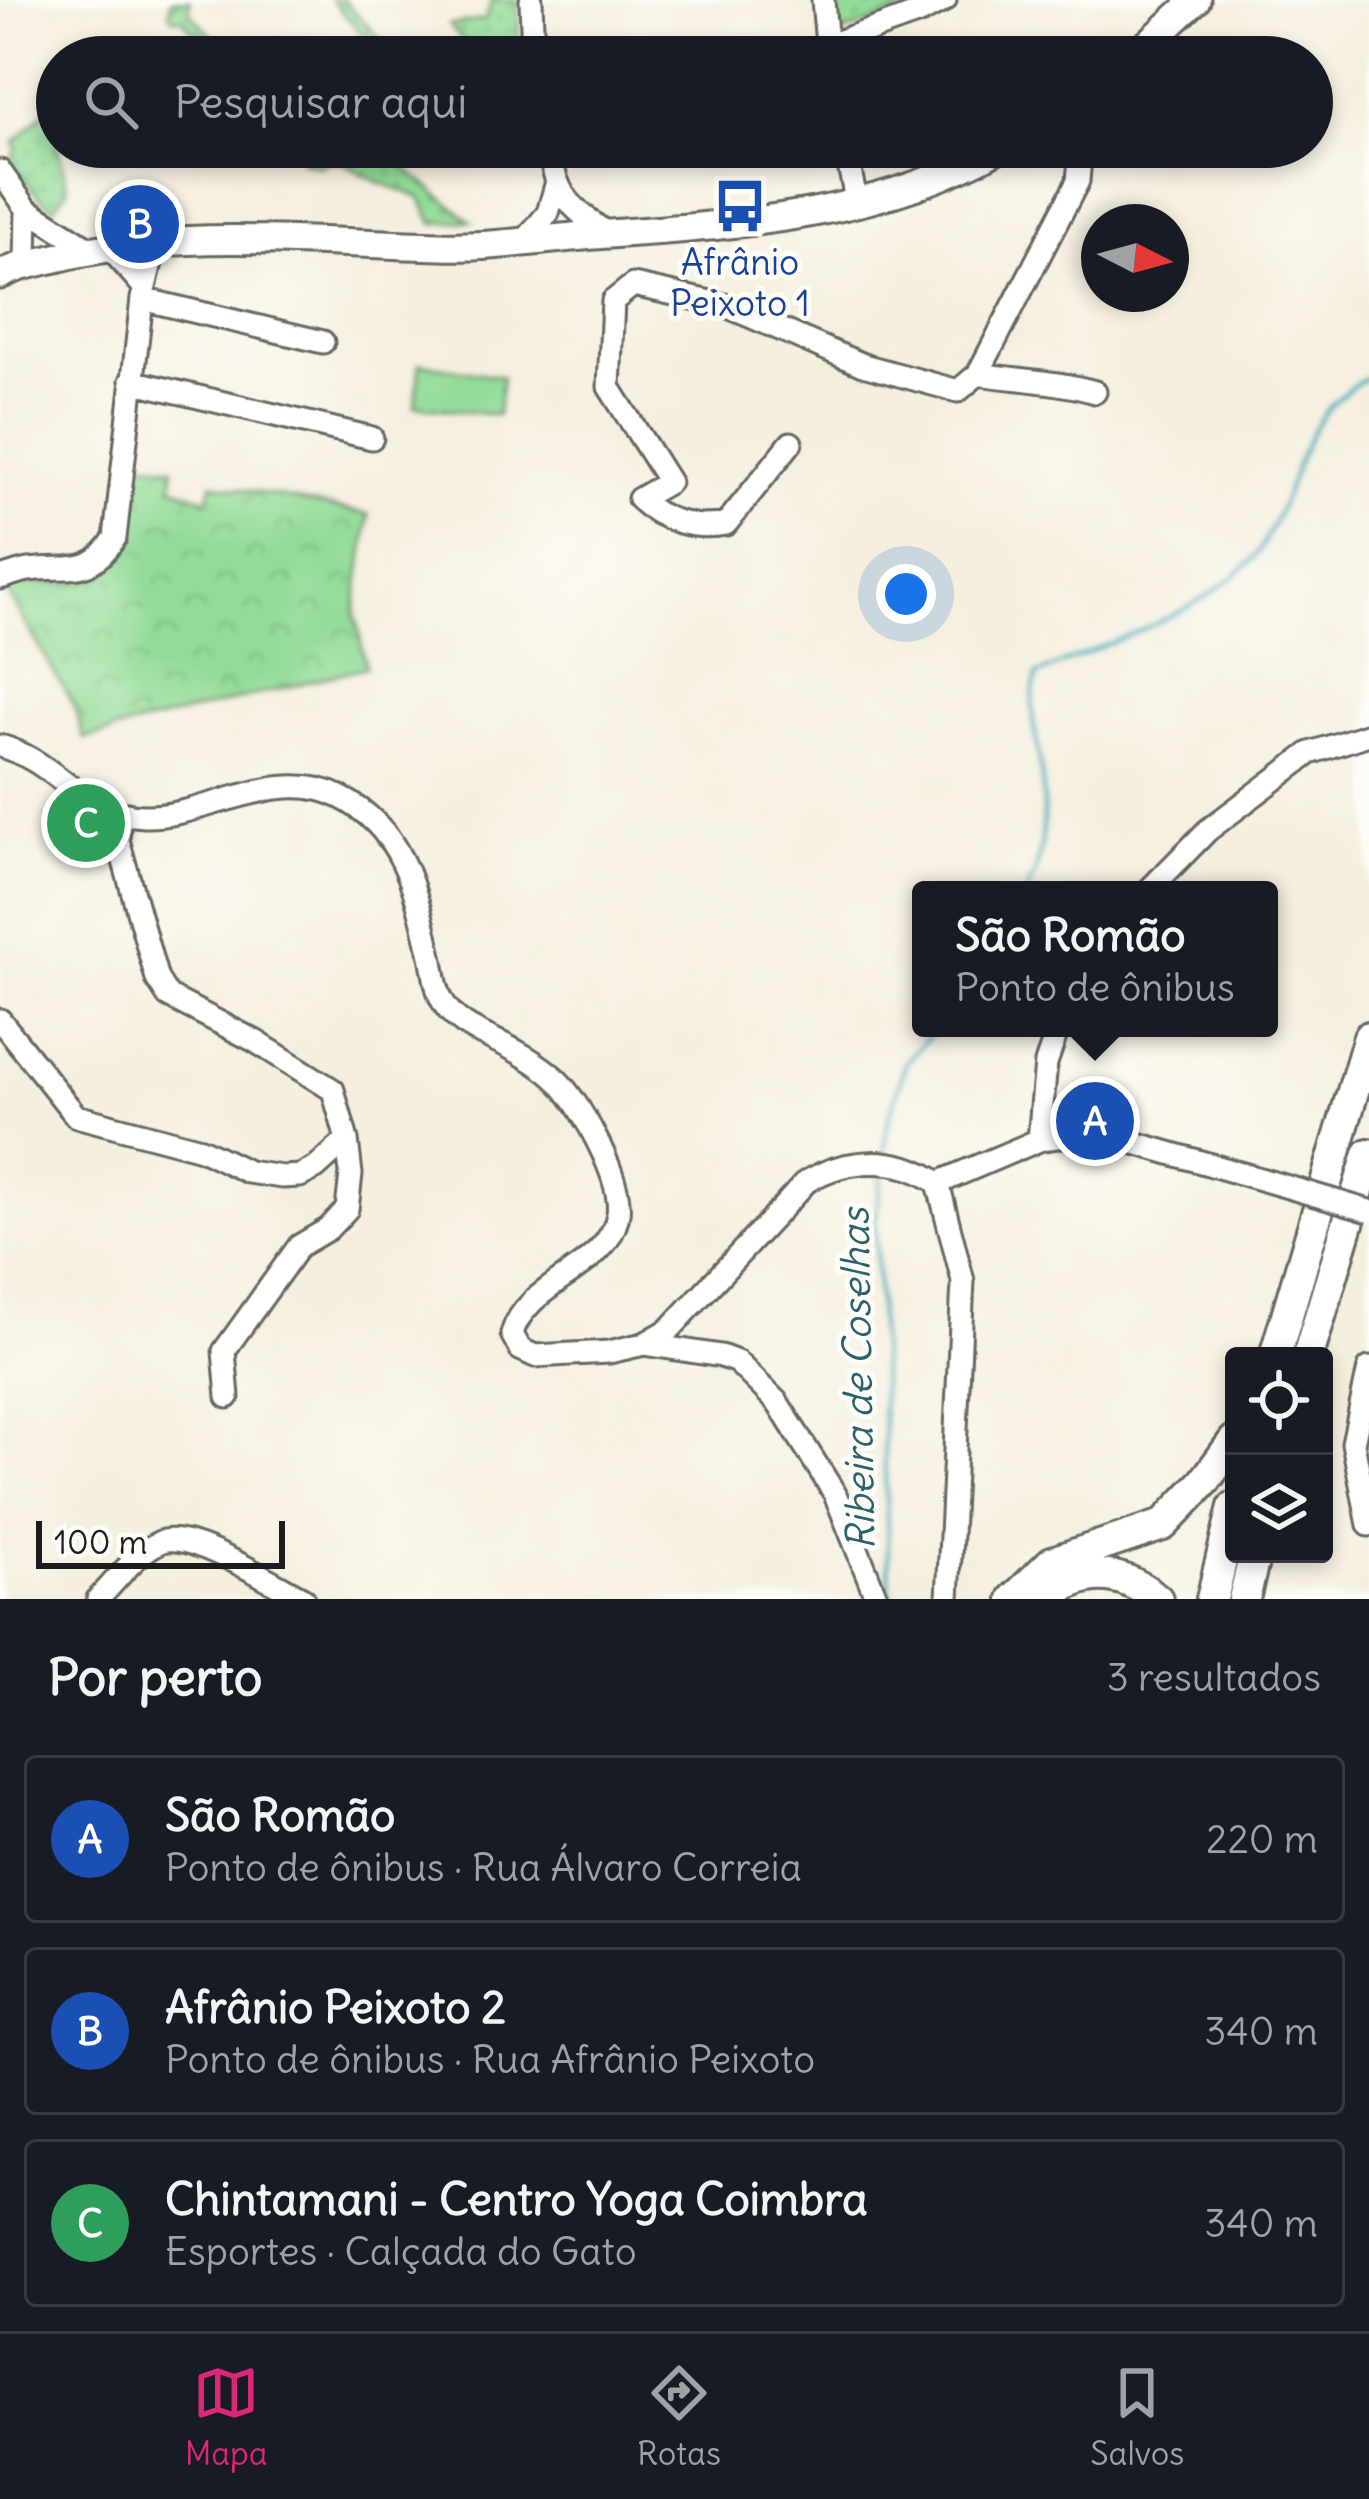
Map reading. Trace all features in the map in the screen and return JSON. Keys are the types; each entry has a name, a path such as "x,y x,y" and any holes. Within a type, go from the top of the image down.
{"highway":[{"path":"1278,1347 1369,1037"},
{"path":"1311,1347 1369,1154"},
{"path":"1014,1599 1052,1562 1163,1525 1225,1453"},
{"path":"1212,1599 1225,1545"},
{"path":"1244,1599 1252,1563"},
{"path":"1254,1563 1254,1599"},
{"path":"1046,1599 1068,1580 1110,1574 1157,1599"}],"main road":[{"path":"1157,36 1196,0"},
{"path":"0,275 26,261 156,242 231,238 447,247 741,223 856,204 955,168"},
{"path":"0,297 56,258"}],"street":[{"path":"531,0 532,36"},
{"path":"823,0 826,36"},
{"path":"864,36 946,0"},
{"path":"552,168 556,185 574,208 607,234"},
{"path":"849,168 856,204"},
{"path":"791,443 726,524 687,525 648,508 639,499 669,482 609,387 613,301 633,285 724,305 863,365 958,391 978,374 1078,181 1079,168"},
{"path":"0,171 27,208 99,247 143,293 323,342"},
{"path":"524,241 548,214 556,185"},
{"path":"26,261 27,208"},
{"path":"0,578 28,570 77,570 102,557 115,538 143,293 156,242"},
{"path":"978,374 1044,385 1065,383 1095,392"},
{"path":"131,381 372,438"},
{"path":"1158,881 1208,830 1310,754 1369,734"},
{"path":"0,746 37,761 102,810 148,817 292,785 338,796 382,829 403,855 416,892 442,1000 466,1026 518,1052 560,1083 618,1185 618,1217 600,1250 524,1310 512,1334 520,1349 535,1356 609,1352 644,1344 670,1329 806,1182 831,1167 856,1161 918,1169 938,1183 963,1281 948,1599"},
{"path":"120,813 118,840 157,979 168,996 255,1041 333,1090 347,1140 351,1174 347,1209 328,1229 299,1246 224,1351 228,1396"},
{"path":"0,1020 76,1116 201,1149 248,1172 282,1177 300,1176 316,1168 347,1140"},
{"path":"1039,1141 1046,1063 1055,1037"},
{"path":"938,1183 1039,1141 1093,1131 1369,1211"},
{"path":"644,1344 737,1362 777,1402 836,1494 877,1599"},
{"path":"1369,1368 1353,1443 1369,1525"},
{"path":"98,1599 146,1550 165,1539 189,1540 304,1599"}],"green space":[{"path":"171,0 190,0 189,11 212,36 198,36 169,13"},
{"path":"331,0 344,0 377,36 364,36"},
{"path":"492,0 518,0 519,36 459,36 449,25 485,20"},
{"path":"832,0 919,0 917,5 841,34 835,30"},
{"path":"36,120 36,168 63,168 68,189 54,208 11,162 17,148 14,143"},
{"path":"353,168 405,168 471,221 433,223 421,198"},
{"path":"420,363 502,377 497,415 415,406"},
{"path":"139,462 174,467 172,486 208,500 212,483 369,515 355,613 366,667 84,739 74,706 4,586 72,583 93,579 108,569 127,539"}],"waterway":[{"name":"Ribeira de Coselhas","path":"1031,881 1043,822 1033,712 1037,675 1152,626 1231,579 1262,547 1317,424 1330,406 1369,377"},
{"name":"Ribeira de Coselhas","path":"884,1156 887,1125 906,1061 929,1037"},
{"name":"Ribeira de Coselhas","path":"883,1168 875,1222 890,1599"}],"place":[{"name":"Afrânio Peixoto 1","path":"740,206"},
{"name":"Afrânio Peixoto 2","path":"140,224"},
{"name":"Chintamani - Centro Yoga Coimbra","path":"86,823"},
{"name":"São Romão","path":"1095,1121"}]}
